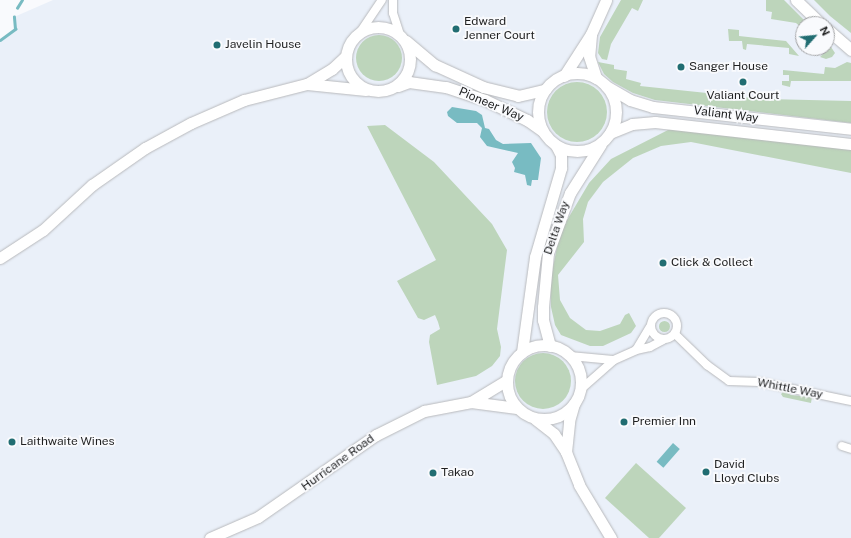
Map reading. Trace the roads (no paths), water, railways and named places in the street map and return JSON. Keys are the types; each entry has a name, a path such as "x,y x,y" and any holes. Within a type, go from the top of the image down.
{"street":[{"path":"0,258 43,230 92,185 145,148 191,123 244,100 307,84 332,69 346,56 351,42 361,31 382,0"},
{"path":"307,84 369,90 390,89 402,81 410,68 410,53 393,13 393,0"},
{"path":"564,76 575,73 596,78 606,86 613,96 616,109 615,122 610,133 601,143 586,150 576,152 556,145 543,132 538,110 545,90 564,76 591,34 606,0"},
{"path":"796,0 813,16"},
{"path":"361,31 381,26 402,37"},
{"path":"591,34 589,56 596,78"},
{"path":"835,36 851,50"},
{"name":"Pioneer Way","path":"402,37 435,65 483,87 518,96 545,90"},
{"path":"346,56 349,73 361,86 369,90"},
{"name":"Pioneer Way","path":"390,89 409,82 446,87 485,100 528,120 543,132"},
{"name":"Valiant Way","path":"606,86 630,100 653,107 851,129"},
{"name":"Valiant Way","path":"610,133 632,124 655,122 851,144"},
{"name":"Delta Way","path":"550,346 543,320 548,253 570,192 601,143"},
{"name":"Delta Way","path":"522,352 534,257 561,168 561,155 556,145"},
{"path":"580,390 614,360 636,350 650,348 675,334 677,323 669,314 662,313 655,316 636,350"},
{"path":"650,327 656,337 663,340"},
{"name":"Whittle Way","path":"675,334 711,369 729,381 759,382 851,401"},
{"path":"611,538 579,485 566,452 554,434 535,418 517,408 507,390 507,380 512,364 522,352 535,346 550,346 570,356 614,360"},
{"path":"566,452 568,421 580,390 579,372 570,356"},
{"name":"Hurricane Road","path":"471,402 507,380"},
{"name":"Hurricane Road","path":"210,538 258,517 396,423 424,411 471,402 517,408"},
{"path":"535,418 558,417 575,402"},
{"path":"842,446 851,449"}],"water":[{"path":"452,107 476,111 482,115 485,128 489,129 496,140 503,144 531,143 541,158 538,180 532,180 531,186 527,185 525,175 514,172 515,168 512,162 518,153 487,146 480,137 482,128 477,123 457,123 448,116 447,112"},
{"path":"673,443 680,449 663,468 657,462"}],"waterway":[{"path":"17,8 22,0"},
{"path":"0,40 15,29 14,17"}],"place":[{"name":"Edward Jenner Court","path":"456,29"},
{"name":"Javelin House","path":"217,45"},
{"name":"Sanger House","path":"681,67"},
{"name":"Valiant Court","path":"743,82"},
{"name":"Click & Collect","path":"663,263"},
{"name":"Premier Inn","path":"624,422"},
{"name":"Laithwaite Wines","path":"12,442"},
{"name":"David Lloyd Clubs","path":"706,472"},
{"name":"Takao","path":"433,473"}]}
